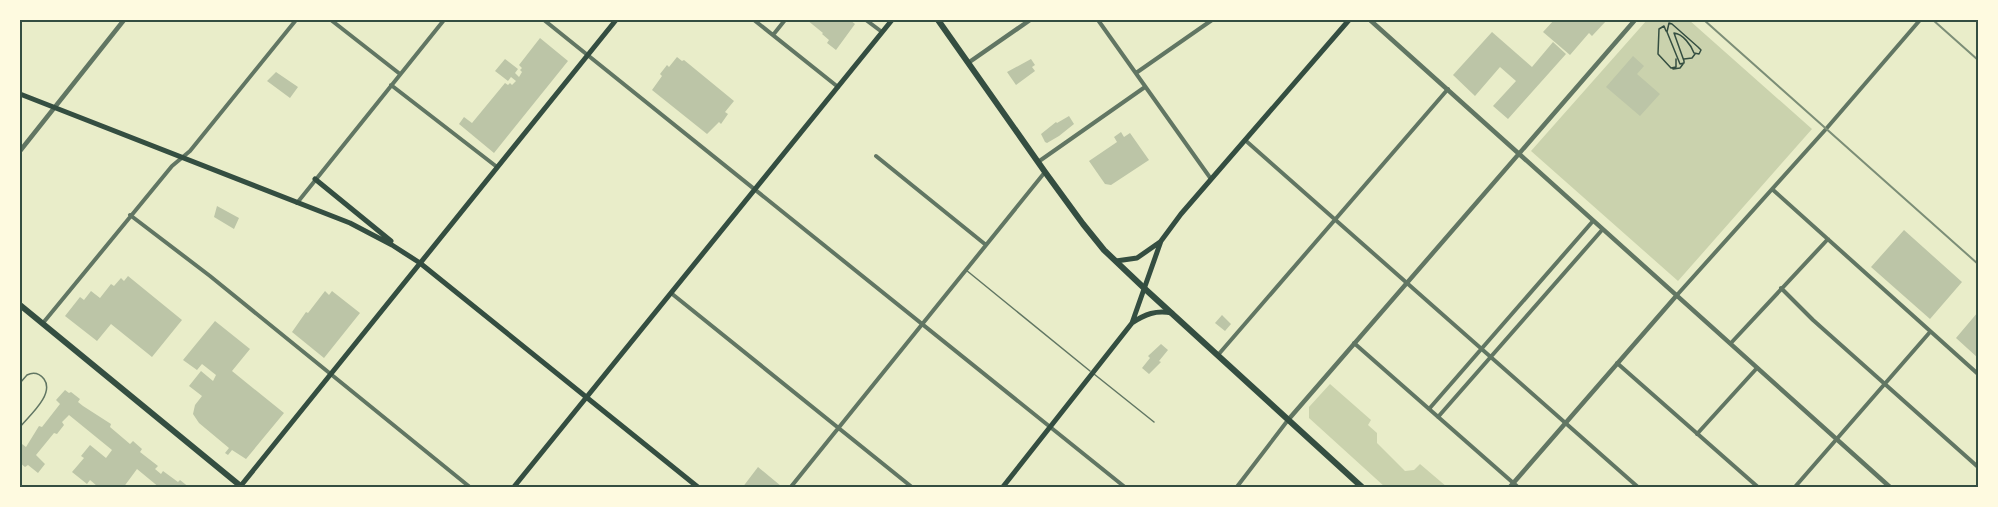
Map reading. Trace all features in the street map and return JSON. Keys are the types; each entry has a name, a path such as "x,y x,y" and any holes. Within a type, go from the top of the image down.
{"main road":[{"path":"20,305 241,487 616,20"},
{"path":"513,488 892,20"},
{"path":"938,20 1083,224 1116,261 1363,488"},
{"path":"1002,488 1132,323 1161,241 1181,214 1349,20"},
{"path":"20,94 351,223 407,254"},
{"path":"315,180 699,488"},
{"path":"1116,261 1137,258 1161,241"},
{"path":"1132,323 1152,313 1161,311 1172,313"}],"street":[{"path":"20,151 121,20"},
{"path":"43,324 130,215 172,166 190,151 296,20"},
{"path":"332,20 400,74"},
{"path":"297,203 444,20"},
{"path":"544,20 1126,488"},
{"path":"754,20 838,87"},
{"path":"773,35 785,20"},
{"path":"866,20 882,32"},
{"path":"968,63 1029,20"},
{"path":"1098,20 1211,179"},
{"path":"1136,73 1212,20"},
{"path":"1370,20 1890,488"},
{"path":"1236,488 1288,420 1635,20"},
{"path":"1509,488 1920,20"},
{"path":"391,85 497,167"},
{"path":"1038,162 1145,87"},
{"path":"1218,355 1448,90"},
{"path":"1245,140 1639,488"},
{"path":"876,156 986,244"},
{"path":"790,488 1045,172"},
{"path":"1772,189 1978,374"},
{"path":"130,215 471,488"},
{"path":"1430,409 1593,222"},
{"path":"1438,417 1602,230"},
{"path":"1731,344 1827,239"},
{"path":"1781,288 1813,320 1978,466"},
{"path":"671,293 913,488"},
{"path":"1794,488 1930,332"},
{"path":"1354,344 1519,488"},
{"path":"1617,363 1759,488"},
{"path":"1697,434 1757,368"}],"lane":[{"path":"965,270 1154,422"},
{"path":"20,383 27,375 35,373 42,376 47,386 46,395 20,427"}],"path":[{"path":"1667,32 1668,24 1672,24 1701,50 1692,58 1684,59"},
{"path":"1684,63 1680,64 1675,55 1664,26 1660,27 1659,56 1671,68 1678,69 1684,63 1674,33 1678,33 1688,43 1695,54"},
{"path":"1671,68 1676,66 1675,55"}],"green space":[{"path":"1647,20 1689,20 1812,129 1678,281 1531,151"},
{"path":"1330,384 1371,420 1368,425 1377,433 1377,443 1405,471 1414,470 1420,464 1447,487 1385,487 1309,418 1309,407"}],"building":[{"path":"807,20 850,20 855,24 836,50 827,43 829,40 823,33"},
{"path":"1554,20 1607,20 1592,36 1589,33 1570,55 1543,32"},
{"path":"1492,32 1532,67 1553,42 1566,54 1508,119 1493,106 1516,81 1500,67 1475,96 1453,75"},
{"path":"540,38 568,61 494,153 459,124 464,117 472,123 505,83 512,85 516,81 511,77 508,81 495,71 505,59 518,69 515,73 519,77 522,68 519,65"},
{"path":"1633,56 1644,66 1637,74 1660,94 1640,116 1606,87"},
{"path":"677,57 684,60 734,101 725,112 728,114 721,124 719,122 707,134 652,90 662,76 660,74"},
{"path":"1031,59 1035,65 1032,67 1035,71 1016,85 1007,72"},
{"path":"276,72 298,87 290,98 267,81"},
{"path":"1069,116 1074,124 1059,136 1045,142 1041,134 1056,122"},
{"path":"1121,132 1124,137 1130,133 1149,160 1111,185 1105,184 1089,161 1117,142 1114,137"},
{"path":"217,206 239,218 234,229 214,217"},
{"path":"1904,230 1962,282 1930,319 1871,267"},
{"path":"128,276 182,320 152,357 111,324 97,341 65,316 80,297 84,300 91,291 100,298 111,284 114,286 121,278 124,281"},
{"path":"325,291 329,295 332,291 360,313 324,358 292,332"},
{"path":"1978,312 1978,358 1956,338"},
{"path":"1222,315 1231,324 1225,331 1215,323"},
{"path":"215,321 250,349 232,371 284,413 246,459 232,450 228,455 225,453 229,448 199,423 193,414 195,405 202,396 189,386 201,371 213,381 216,375 202,364 197,370 183,360"},
{"path":"1161,344 1168,350 1159,361 1161,362 1149,374 1142,368 1150,358 1148,356"},
{"path":"65,390 80,399 78,402 83,406 111,424 110,427 130,444 133,441 142,449 140,452 158,466 155,469 161,474 163,471 190,488 160,488 137,469 123,488 96,488 97,486 90,480 87,484 72,472 84,458 81,456 90,445 106,458 112,450 69,415 62,422 64,425 57,434 54,433 36,455 45,464 38,473 28,465 25,467 20,463 20,445 26,447 39,426 42,427 60,404 56,400"},
{"path":"758,467 781,486 779,488 742,488"}],"railway":[{"path":"1704,20 1978,264"},
{"path":"1933,20 1978,60"}]}
